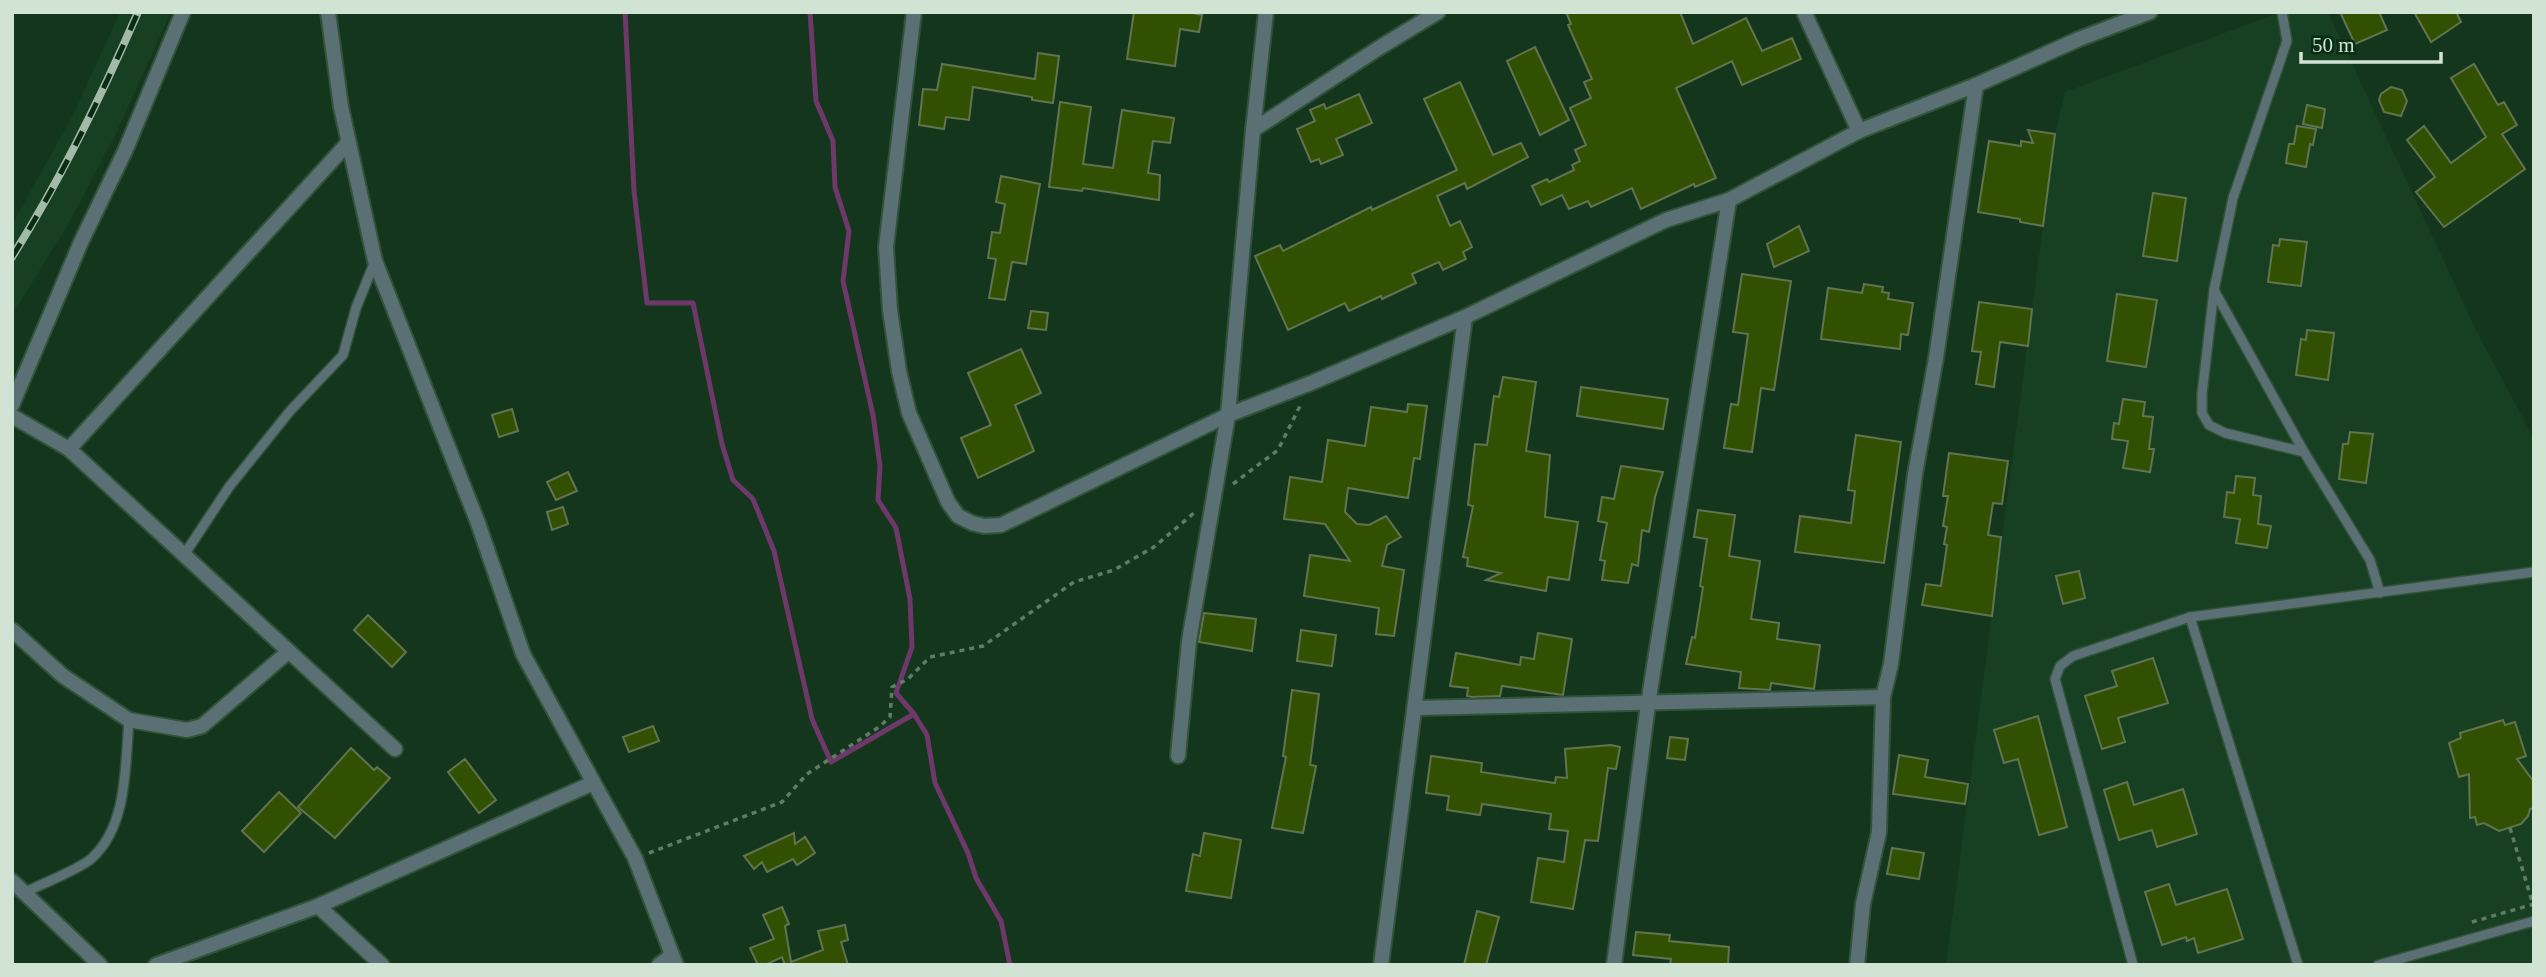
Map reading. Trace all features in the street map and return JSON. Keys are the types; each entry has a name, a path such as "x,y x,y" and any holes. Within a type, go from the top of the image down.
{"street":[{"path":"12,405 81,242 125,151 183,12"},
{"path":"328,12 341,107 375,261 478,523 523,654 635,858 674,960 659,965"},
{"path":"914,12 886,247 890,310 909,413 937,482 958,516 985,526 1000,525 1228,415 1311,383 1465,317 1666,220 1730,200 1859,131 2150,12"},
{"path":"1178,756 1189,641 1228,415 1266,12"},
{"path":"1253,130 1438,12"},
{"path":"1804,12 1859,131"},
{"path":"1857,965 1863,904 1879,832 1883,697 1891,664 1915,474 1936,358 1976,85"},
{"path":"69,449 348,143"},
{"path":"1614,965 1648,704 1730,200"},
{"path":"1381,965 1465,317"},
{"path":"12,416 69,449 395,749"},
{"path":"12,630 63,676 128,720 187,730 202,726 288,652"},
{"path":"1415,708 1883,697"},
{"path":"156,965 318,906 593,783"},
{"path":"12,881 100,965"},
{"path":"318,906 382,965"}],"lane":[{"path":"2282,12 2287,41 2233,198 2214,290 2202,412 2209,425 2225,433 2304,452"},
{"path":"184,555 229,487 281,422 343,355 356,308 375,261"},
{"path":"2214,290 2304,452 2370,560 2380,593"},
{"path":"2133,965 2055,680 2060,666 2073,656 2190,617 2534,572"},
{"path":"2190,617 2298,965"},
{"path":"25,892 92,859 105,840 117,818 128,720"},
{"path":"2378,965 2534,921"}],"path":[{"path":"635,858 782,802 807,774 890,717 892,687 908,679 930,657 983,646 1074,582 1114,569 1154,547 1214,496 1278,450 1311,383"},
{"path":"2472,922 2533,905 2510,828"}],"shaded area":[{"path":"120,12 171,12 115,136 67,226 12,315 12,225 73,115"},
{"path":"2281,12 2328,12 2476,330 2534,439 2534,965 1946,965 2055,134 2065,92"}],"building":[{"path":"1134,12 1187,12 1202,15 1199,32 1180,29 1175,66 1127,59"},
{"path":"1566,12 1680,12 1693,44 1746,18 1762,51 1792,38 1801,59 1742,85 1732,61 1676,88 1716,178 1695,187 1694,184 1641,209 1632,188 1591,207 1588,201 1569,209 1562,195 1541,205 1532,186 1547,179 1549,182 1574,170 1572,165 1580,161 1575,150 1586,145 1570,108 1591,98 1584,82 1592,79 1568,25 1571,24"},
{"path":"2340,12 2379,12 2387,30 2355,44"},
{"path":"2414,12 2456,12 2461,22 2431,42"},
{"path":"1535,47 1569,120 1540,135 1507,61"},
{"path":"1038,53 1059,56 1053,103 973,87 969,120 946,117 944,129 919,125 923,89 937,90 942,64 1035,79"},
{"path":"2474,64 2498,105 2504,102 2517,125 2502,134 2525,169 2444,227 2416,192 2435,177 2407,140 2424,126 2451,163 2486,137 2451,78"},
{"path":"1460,82 1493,155 1521,143 1528,157 1467,189 1465,183 1437,196 1450,226 1460,221 1472,247 1463,252 1466,259 1443,270 1439,262 1412,274 1416,283 1382,299 1381,296 1349,311 1345,303 1288,330 1255,256 1280,245 1283,251 1371,207 1372,210 1457,170 1424,99"},
{"path":"2391,87 2402,90 2407,101 2401,116 2384,112 2379,100 2381,94"},
{"path":"1359,94 1372,123 1336,139 1343,155 1321,164 1319,159 1311,162 1297,129 1315,121 1310,110 1324,104 1326,109"},
{"path":"1060,102 1091,107 1083,164 1113,168 1122,110 1174,118 1170,143 1153,141 1148,173 1160,175 1159,200 1083,188 1082,191 1049,187"},
{"path":"2307,105 2325,109 2322,128 2303,124"},
{"path":"2297,126 2316,129 2306,167 2286,163 2289,144 2294,144"},
{"path":"2028,130 2055,134 2043,226 1978,212 1989,141 2021,146 2021,141 2033,143"},
{"path":"1001,176 1040,184 1026,264 1012,262 1005,300 989,298 996,259 988,258 992,232 1000,233 1005,204 996,202"},
{"path":"2153,193 2186,198 2177,261 2143,256"},
{"path":"1799,226 1809,251 1774,267 1767,244"},
{"path":"2280,239 2307,242 2301,286 2268,282 2273,245 2279,246"},
{"path":"1742,274 1791,281 1774,390 1761,388 1752,452 1724,448 1731,404 1738,405 1748,334 1733,332"},
{"path":"1864,284 1883,287 1882,292 1889,293 1888,299 1913,303 1908,335 1901,334 1900,349 1821,339 1828,288 1862,293"},
{"path":"2117,294 2157,300 2146,367 2107,361"},
{"path":"1979,302 2032,309 2028,346 2000,342 1994,387 1976,384 1981,352 1972,351"},
{"path":"1031,311 1048,313 1046,330 1028,328"},
{"path":"2307,330 2334,333 2328,380 2296,375 2301,339 2306,340"},
{"path":"1021,349 1041,393 1015,405 1034,451 978,478 961,438 991,425 968,373"},
{"path":"1503,377 1536,382 1526,451 1550,455 1545,517 1578,522 1569,580 1548,577 1546,591 1486,580 1501,573 1467,566 1468,558 1463,557 1473,506 1468,505 1475,444 1487,445 1494,396 1499,397"},
{"path":"1581,387 1668,399 1663,429 1577,416"},
{"path":"2123,399 2145,402 2143,416 2153,417 2149,449 2154,449 2150,472 2123,468 2128,441 2112,439 2114,423 2119,424"},
{"path":"1408,404 1427,406 1420,459 1414,458 1408,498 1348,488 1345,512 1357,524 1369,525 1386,516 1401,537 1387,545 1382,566 1404,570 1394,636 1376,634 1379,608 1304,596 1310,555 1350,561 1325,524 1284,519 1290,477 1322,482 1328,440 1365,446 1371,407 1407,412"},
{"path":"512,409 518,431 499,437 492,415"},
{"path":"2350,432 2373,434 2366,483 2339,479 2343,444 2348,444"},
{"path":"1856,435 1901,442 1884,563 1795,552 1800,516 1851,523 1855,491 1848,490"},
{"path":"1949,453 2008,461 2002,504 1993,503 1988,535 2001,537 1992,616 1922,605 1926,584 1941,586 1947,545 1944,544 1947,527 1943,526 1948,496 1943,496"},
{"path":"1621,466 1663,472 1655,497 1649,532 1642,530 1638,566 1632,564 1628,583 1602,580 1605,561 1600,560 1607,523 1598,521 1602,497 1614,499"},
{"path":"568,472 577,491 556,500 547,482"},
{"path":"2236,476 2255,478 2253,495 2261,496 2258,524 2271,526 2267,548 2236,543 2240,519 2224,517 2227,492 2234,493"},
{"path":"563,507 568,524 552,530 547,512"},
{"path":"1698,510 1735,515 1729,556 1760,561 1751,619 1779,623 1777,639 1820,645 1814,689 1771,683 1770,690 1739,688 1741,672 1686,664 1692,637 1695,638 1707,539 1694,537"},
{"path":"2079,571 2085,598 2063,604 2056,576"},
{"path":"1204,613 1256,619 1252,651 1199,642"},
{"path":"368,615 406,652 392,667 354,630"},
{"path":"1301,630 1336,635 1332,666 1297,661"},
{"path":"1538,633 1572,639 1563,695 1502,686 1500,696 1472,697 1467,696 1468,688 1450,686 1456,653 1520,665 1521,657 1534,659"},
{"path":"2153,658 2168,703 2118,718 2125,742 2102,749 2085,696 2117,686 2112,671"},
{"path":"1292,690 1319,694 1310,765 1316,766 1303,833 1272,828 1286,757 1283,756"},
{"path":"2038,716 2067,827 2039,835 2018,759 2004,763 1994,730"},
{"path":"2503,720 2505,725 2515,722 2526,756 2517,759 2534,782 2534,808 2530,809 2521,824 2499,831 2484,823 2477,825 2475,817 2470,818 2469,774 2459,777 2449,743 2461,738 2460,733"},
{"path":"653,726 659,741 629,752 623,737"},
{"path":"1670,737 1688,739 1685,760 1667,758"},
{"path":"1611,745 1620,747 1616,769 1608,768 1598,841 1585,840 1573,909 1531,902 1538,858 1564,862 1568,831 1549,829 1551,814 1482,804 1480,815 1447,810 1449,796 1426,793 1431,756 1482,763 1481,772 1555,783 1556,777 1567,778 1565,749"},
{"path":"351,748 374,770 377,767 390,778 335,838 298,807"},
{"path":"1899,755 1928,760 1925,777 1968,784 1965,804 1893,794"},
{"path":"465,759 496,800 479,813 448,772"},
{"path":"2127,782 2134,805 2183,789 2197,834 2157,847 2152,830 2119,840 2104,790"},
{"path":"279,792 301,813 264,852 242,831"},
{"path":"794,833 795,844 805,837 815,853 797,865 793,859 767,872 762,862 754,869 744,856"},
{"path":"1204,833 1241,840 1231,898 1186,891 1193,854 1200,856"},
{"path":"1892,848 1924,853 1919,879 1887,874"},
{"path":"2169,884 2176,905 2227,889 2243,939 2198,953 2194,938 2187,941 2186,937 2162,945 2145,892"},
{"path":"782,907 789,924 785,926 791,962 823,950 818,931 845,925 848,940 841,942 848,965 785,965 782,957 765,965 758,965 750,948 774,939 763,915"},
{"path":"1477,911 1499,917 1486,965 1464,965"},
{"path":"1636,932 1670,935 1669,941 1729,947 1728,965 1670,965 1671,959 1633,955"}],"waterway":[{"path":"625,12 634,191 647,303 693,303 722,444 733,480 753,499 774,551 812,719 831,762 914,714"},
{"path":"810,12 816,101 833,141 835,187 849,231 843,281 873,415 880,466 878,500 896,528 910,599 912,647 896,693 927,735 935,783 968,853 976,878 1001,921 1010,965"}],"railway":[{"path":"12,257 80,137 138,12"}]}
